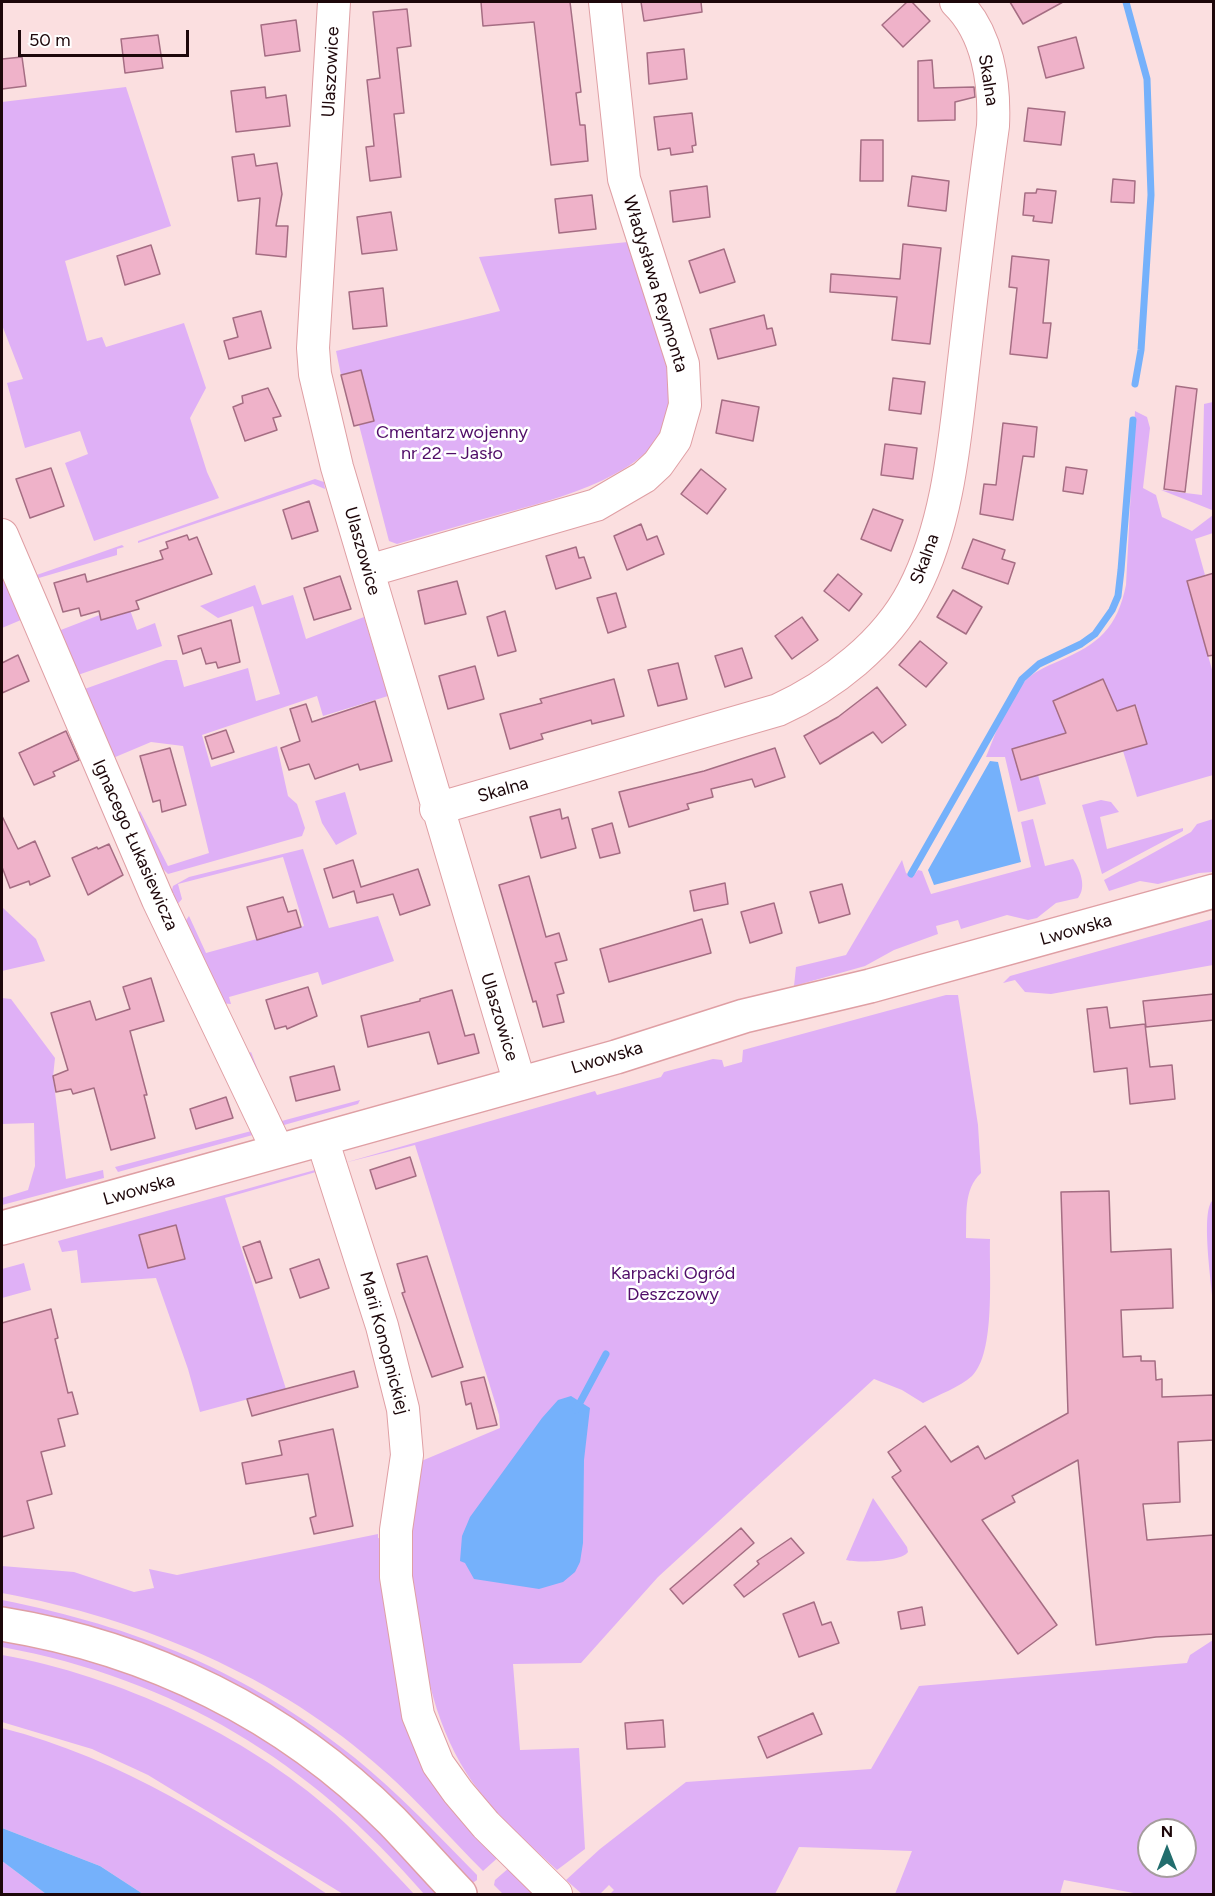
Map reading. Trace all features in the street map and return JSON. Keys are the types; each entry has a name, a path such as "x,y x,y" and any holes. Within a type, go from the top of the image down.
{"main road":[{"name":"Lwowska","path":"2,1228 520,1084 744,1017 881,984 1214,891"},
{"path":"2,1624 71,1637 146,1661 243,1706 315,1754 357,1790 391,1821 460,1894"}],"street":[{"name":"Ulaszowice","path":"334,2 313,348 315,374 328,427 349,459 358,483 366,520 368,571 436,810 520,1084"},
{"name":"Władysława Reymonta","path":"368,571 589,508 618,494 644,477 658,464 675,440 685,405 683,364 624,179 605,2"},
{"name":"Skalna","path":"436,810 778,710 811,694 856,658 885,632 905,604 928,556 942,508 958,414 993,126 992,86 988,62 973,24 956,2"},
{"name":"Ignacego Łukasiewicza","path":"2,535 158,900 278,1151"},
{"name":"Marii Konopnickiej","path":"322,1139 371,1292 403,1409 407,1455 396,1530 396,1577 418,1714 438,1764 486,1825 556,1894"}],"green space":[{"path":"126,87 171,226 65,261 87,341 102,337 106,347 184,323 206,388 190,418 207,472 219,498 94,541 65,463 88,454 80,431 25,448 7,383 23,379 2,325 2,102"},
{"name":"Cmentarz wojenny nr 22 – Jasło","path":"628,242 656,322 671,384 671,404 665,428 650,449 628,466 575,492 397,544 389,541 359,425 374,421 361,371 341,375 336,351 500,311 479,257"},
{"path":"1213,402 1214,510 1212,510 1161,490 1202,495 1204,404"},
{"path":"1135,411 1147,417 1150,428 1143,488 1156,495 1162,517 1192,531 1213,515 1213,533 1195,539 1205,575 1187,581 1213,673 1213,775 1137,797 1123,751 1096,759 1086,728 1012,749 1021,780 1038,775 1046,804 1018,812 1005,757 986,757 1002,718 1012,699 1028,678 1085,648 1104,633 1117,613 1126,585","holes":["1103,679 1111,699 1061,720 1053,701","1136,705 1147,744 1128,750 1117,711"]},
{"path":"315,479 324,482 325,489 313,484 138,543 138,541"},
{"path":"122,545 124,547 117,549 117,555 32,580 31,577"},
{"path":"2,550 28,617 2,628"},
{"path":"255,585 262,605 293,595 306,639 364,617 388,696 323,716 317,696 202,735 211,767 277,746 288,796 297,804 305,828 302,836 168,874 158,864 137,814 140,811 168,866 209,853 183,746 151,742 113,758 130,790 125,790 79,691 166,660 177,660 184,687 248,668 256,701 280,694 253,606 218,618 200,606"},
{"path":"128,604 137,630 155,623 162,646 72,677 53,633"},
{"path":"345,792 357,834 336,845 322,823 315,801"},
{"path":"1101,800 1111,802 1119,812 1100,817 1107,849 1183,828 1183,831 1102,874 1082,805"},
{"path":"1033,819 1045,866 1073,859 1076,863 1082,883 1081,894 1078,898 1056,903 1037,918 1028,920 1007,915 961,929 958,920 936,926 938,934 894,950 865,966 794,986 796,967 846,955 902,860 906,873 913,877 918,870 922,871 931,894 1031,867 1021,822"},
{"path":"1213,819 1213,872 1199,873 1158,884 1140,881 1109,891 1104,880 1191,832 1197,824"},
{"path":"303,849 329,928 378,916 394,961 322,985 318,972 229,997 231,1004 219,1003 184,923 189,916 206,953 304,926 283,857 178,884 182,899 176,906 171,894 173,886 189,877"},
{"path":"2,907 36,939 45,961 2,971"},
{"path":"1213,919 1213,965 1051,994 1025,992 1015,980 1003,983 1010,976"},
{"name":"Karpacki Ogród Deszczowy","path":"946,995 958,995 978,1125 981,1173 971,1187 969,1195 966,1212 966,1238 990,1239 990,1311 985,1350 980,1365 967,1380 923,1403 902,1390 874,1379 658,1577 581,1663 513,1664 520,1750 579,1748 585,1849 557,1870 498,1813 466,1773 445,1731 430,1687 418,1617 409,1617 404,1577 419,1462 500,1428 499,1415 415,1145 344,1163 595,1091 597,1095 661,1077 664,1072 713,1059 722,1060 724,1067 742,1062 743,1050"},
{"path":"2,998 11,999 55,1058 53,1077 66,1179 103,1170 104,1178 2,1205 2,1198 28,1190 35,1166 34,1123 2,1124"},
{"path":"251,1052 278,1122 360,1100 358,1104 277,1127 244,1056"},
{"path":"259,1129 260,1133 118,1172 115,1167"},
{"path":"315,1170 316,1172 225,1198 286,1389 200,1412 188,1369 156,1278 81,1283 77,1250 62,1252 58,1241"},
{"path":"1213,1200 1213,1305 1207,1218"},
{"path":"24,1263 31,1290 2,1298 2,1269"},
{"path":"873,1498 907,1547 908,1552 888,1560 846,1560"},
{"path":"378,1534 378,1538 383,1539 419,1759 441,1795 502,1854 483,1871 384,1771 343,1737 299,1706 253,1679 156,1635 54,1604 2,1593 2,1566 74,1572 134,1592 154,1588 149,1569 177,1575"},
{"path":"2,1600 51,1611 144,1639 231,1677 273,1700 355,1758 403,1800 477,1875 477,1880 471,1884 343,1762 2,1609"},
{"path":"2,1637 139,1674 221,1711 310,1768 375,1825 438,1894 424,1894 380,1847 334,1804 286,1766 235,1733 181,1704 125,1680 65,1661 2,1647"},
{"path":"1213,1640 1213,1894 1139,1894 1064,1880 1060,1894 895,1894 912,1851 799,1847 775,1894 610,1894 614,1890 609,1885 600,1894 582,1894 566,1880 600,1849 686,1782 871,1769 919,1686 1187,1663 1190,1655"},
{"path":"2,1655 91,1677 135,1693 221,1734 299,1784 334,1813 414,1894 343,1894 148,1775 92,1749 2,1722"},
{"path":"2,1728 89,1757 130,1776 211,1820 327,1894 143,1894 100,1866 2,1828"},
{"path":"2,1861 46,1894 2,1894"},
{"path":"510,1867 542,1894 503,1894 494,1885 495,1880"}],"water":[{"path":"990,761 998,762 1021,862 934,885 928,870"},
{"path":"571,1396 590,1408 584,1460 583,1543 580,1562 575,1572 563,1582 539,1589 474,1579 465,1563 460,1561 462,1536 470,1517 542,1418 558,1400"},
{"path":"2,1828 100,1866 143,1894 46,1894 2,1861"}],"building":[{"path":"481,2 570,2 581,92 576,93 580,125 585,125 588,161 551,165 534,22 483,26"},
{"path":"641,2 701,2 702,12 644,21"},
{"path":"907,2 912,2 930,21 903,47 882,25"},
{"path":"1010,2 1063,2 1023,24"},
{"path":"407,9 411,46 397,48 404,113 394,114 401,177 370,181 366,147 374,146 367,80 380,78 373,12"},
{"path":"296,20 300,51 265,56 261,25"},
{"path":"158,35 163,68 125,73 121,39"},
{"path":"1076,37 1084,68 1046,78 1038,47"},
{"path":"684,49 687,79 649,84 647,53"},
{"path":"22,57 26,86 2,89 2,59"},
{"path":"932,60 934,88 974,87 975,97 955,102 955,120 918,121 918,61"},
{"path":"265,87 266,98 286,95 290,126 236,132 231,91"},
{"path":"1028,108 1065,112 1061,145 1024,141"},
{"path":"692,113 696,145 692,146 693,152 671,155 670,148 658,150 654,117"},
{"path":"861,140 883,140 883,181 860,181"},
{"path":"254,154 256,166 277,163 282,194 276,226 288,226 286,257 256,254 260,198 238,201 232,157"},
{"path":"912,176 949,181 946,211 908,206"},
{"path":"1113,179 1135,181 1134,203 1111,202"},
{"path":"707,186 710,217 673,222 670,191"},
{"path":"1037,189 1056,191 1052,223 1033,221 1034,216 1023,215 1025,193 1036,193"},
{"path":"592,195 596,229 559,233 555,199"},
{"path":"391,212 397,250 362,254 357,217"},
{"path":"903,244 941,248 930,344 892,340 897,297 830,292 831,274 900,279"},
{"path":"151,245 160,274 125,285 117,256"},
{"path":"724,249 735,282 700,293 689,261"},
{"path":"1012,256 1049,260 1043,323 1051,323 1047,358 1010,354 1017,288 1009,287"},
{"path":"383,288 387,326 353,329 349,292"},
{"path":"261,311 271,348 229,359 224,341 238,337 233,318"},
{"path":"764,315 767,329 772,328 776,345 718,359 710,329"},
{"path":"361,370 374,421 354,426 341,375"},
{"path":"893,378 925,382 921,414 889,410"},
{"path":"1176,386 1197,389 1185,492 1164,489"},
{"path":"268,388 281,416 273,418 277,430 245,441 233,407 243,403 242,396"},
{"path":"722,400 759,407 753,441 716,433"},
{"path":"1003,423 1037,427 1034,457 1023,456 1013,520 980,514 984,484 996,485"},
{"path":"885,444 917,448 913,479 881,475"},
{"path":"1066,467 1087,470 1083,494 1063,491"},
{"path":"51,468 64,506 30,518 16,479"},
{"path":"701,469 726,489 707,514 681,494"},
{"path":"309,501 318,531 292,539 283,510"},
{"path":"873,509 903,520 891,551 861,539"},
{"path":"641,524 647,540 657,536 664,554 627,570 614,536"},
{"path":"187,535 189,540 197,537 212,574 136,601 139,609 101,620 99,611 81,616 79,608 63,612 54,583 85,574 87,582 163,559 160,551 168,548 166,542"},
{"path":"973,539 1005,550 1002,559 1015,563 1008,584 962,568"},
{"path":"576,547 579,558 584,557 591,578 556,589 546,556"},
{"path":"1214,573 1214,655 1208,656 1187,581"},
{"path":"838,574 862,594 849,611 824,591"},
{"path":"340,576 351,609 314,620 304,588"},
{"path":"457,581 466,614 425,624 418,591"},
{"path":"953,590 982,607 966,634 937,617"},
{"path":"616,593 626,627 608,633 597,598"},
{"path":"505,611 516,651 498,656 487,617"},
{"path":"802,617 818,640 792,659 775,636"},
{"path":"231,620 240,662 218,668 216,662 206,664 201,648 183,654 178,636"},
{"path":"920,641 947,663 926,687 899,665"},
{"path":"742,648 752,678 725,687 715,656"},
{"path":"18,655 29,681 2,693 2,663"},
{"path":"678,663 687,699 658,706 648,670"},
{"path":"475,666 484,699 448,709 439,676"},
{"path":"614,679 624,716 592,724 591,720 541,734 543,739 510,749 500,714 542,703 540,699"},
{"path":"1103,679 1117,711 1135,705 1147,744 1021,780 1012,749 1066,733 1053,701"},
{"path":"877,687 906,725 882,743 873,732 820,764 804,736 838,717"},
{"path":"375,701 392,761 360,770 358,764 315,779 309,764 289,770 281,748 300,741 290,709 306,704 312,722"},
{"path":"226,730 234,752 212,759 205,737"},
{"path":"66,731 79,760 53,772 55,776 34,785 19,753"},
{"path":"170,748 186,805 162,812 160,800 153,802 140,756"},
{"path":"775,748 785,777 755,787 752,779 711,789 713,797 687,804 689,809 629,827 619,792 704,771"},
{"path":"560,809 562,819 568,817 576,848 541,858 530,817"},
{"path":"2,816 18,849 35,841 50,876 30,885 29,881 10,888 2,867"},
{"path":"612,823 620,853 600,858 592,829"},
{"path":"109,844 123,875 88,895 72,858"},
{"path":"353,860 361,887 418,869 430,905 400,915 393,894 357,903 354,891 333,898 324,869"},
{"path":"529,876 546,937 559,933 567,960 555,963 564,993 557,995 564,1022 543,1027 536,1001 533,1002 499,885"},
{"path":"725,883 728,904 694,911 690,891"},
{"path":"842,884 850,914 819,923 810,892"},
{"path":"283,897 288,912 296,910 301,927 257,940 247,907"},
{"path":"774,903 782,933 750,943 741,912"},
{"path":"702,919 711,953 609,982 600,949"},
{"path":"151,978 164,1021 130,1031 147,1095 144,1095 155,1138 111,1150 94,1088 73,1094 71,1089 56,1092 53,1076 68,1070 51,1013 90,1001 96,1020 130,1009 123,987"},
{"path":"308,987 317,1016 287,1029 286,1026 275,1029 266,1000"},
{"path":"452,990 465,1036 474,1034 479,1053 438,1064 429,1032 368,1047 361,1016"},
{"path":"1214,994 1214,1020 1146,1027 1143,1001"},
{"path":"1107,1007 1110,1028 1145,1024 1150,1067 1172,1065 1175,1099 1130,1104 1127,1068 1094,1072 1087,1009"},
{"path":"334,1066 340,1090 296,1101 290,1077"},
{"path":"226,1097 233,1118 196,1129 190,1109"},
{"path":"410,1157 416,1176 376,1189 370,1170"},
{"path":"1109,1191 1111,1252 1171,1249 1173,1308 1121,1310 1123,1357 1141,1356 1141,1361 1155,1361 1156,1380 1162,1379 1162,1397 1214,1395 1214,1440 1178,1442 1180,1502 1143,1504 1147,1540 1214,1535 1214,1634 1156,1637 1096,1645 1078,1460 1012,1496 1015,1502 982,1520 1057,1625 1018,1654 892,1477 901,1471 888,1452 925,1426 951,1462 978,1446 985,1459 1068,1413 1061,1192"},
{"path":"176,1225 185,1259 148,1268 139,1235"},
{"path":"260,1241 272,1278 256,1283 243,1247"},
{"path":"427,1256 463,1367 432,1377 402,1293 405,1292 397,1264"},
{"path":"319,1259 329,1288 300,1298 290,1269"},
{"path":"51,1309 58,1338 55,1339 68,1393 72,1392 78,1414 58,1419 65,1446 41,1452 52,1494 27,1501 34,1528 2,1537 2,1323"},
{"path":"354,1371 358,1387 252,1416 247,1399"},
{"path":"484,1377 497,1425 477,1429 471,1403 466,1405 461,1382"},
{"path":"333,1429 353,1526 314,1534 310,1518 316,1516 308,1474 246,1484 242,1463 282,1455 279,1441"},
{"path":"741,1528 754,1543 683,1604 670,1589"},
{"path":"791,1538 804,1553 744,1597 734,1585 759,1564 757,1561"},
{"path":"814,1602 822,1625 831,1622 839,1643 799,1657 783,1614"},
{"path":"922,1607 925,1625 901,1629 898,1612"},
{"path":"813,1713 822,1734 767,1758 758,1737"},
{"path":"663,1720 665,1747 627,1749 625,1723"}],"waterway":[{"path":"1126,2 1147,79 1151,195 1141,350 1135,384"},
{"path":"911,874 1022,679 1039,664 1081,644 1095,634 1112,610 1118,596 1121,570 1133,420"},
{"path":"576,1410 606,1354"}]}
